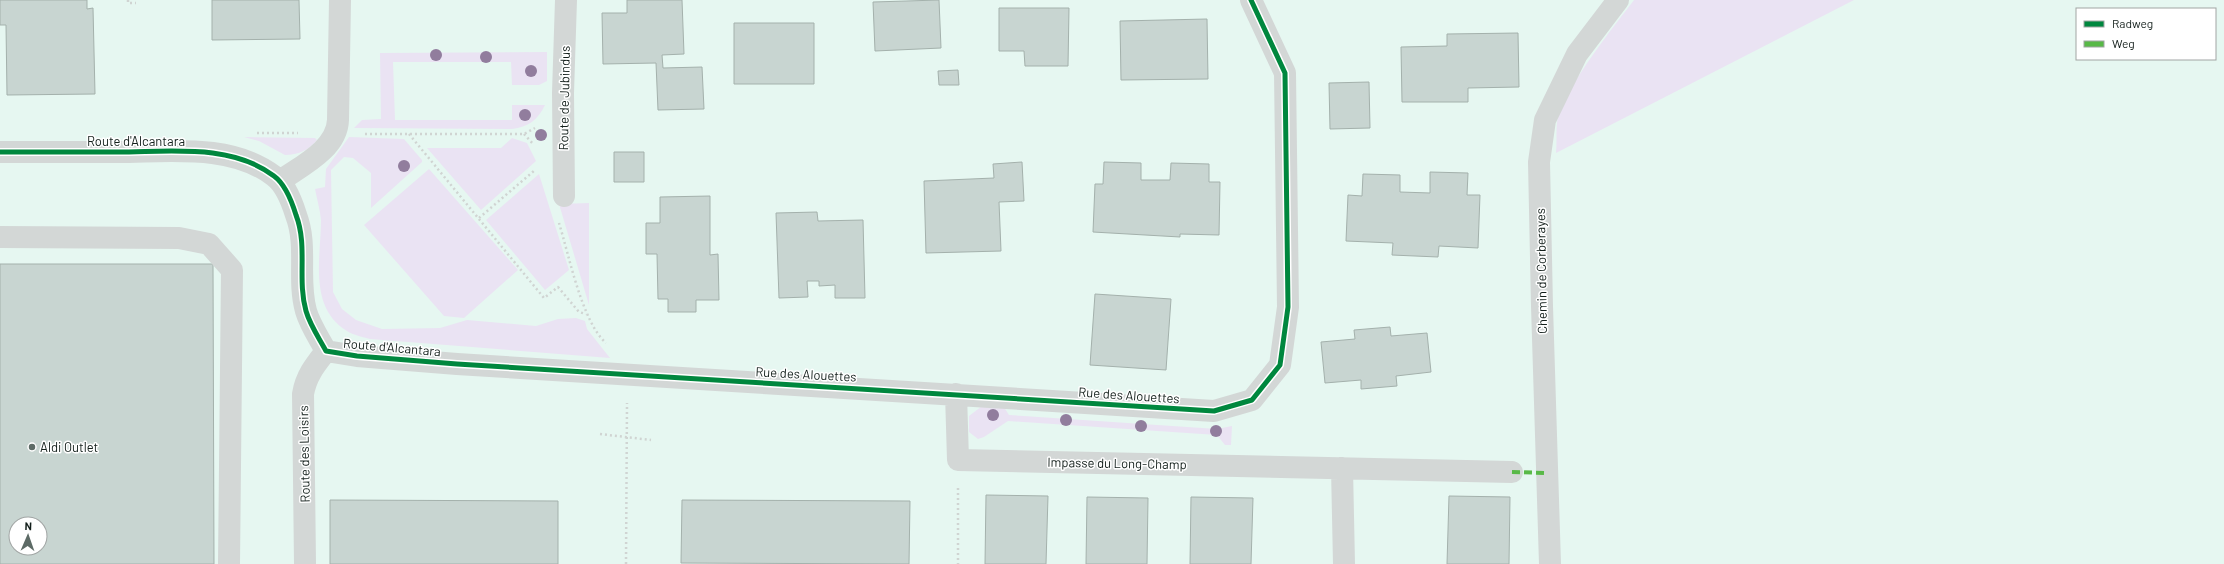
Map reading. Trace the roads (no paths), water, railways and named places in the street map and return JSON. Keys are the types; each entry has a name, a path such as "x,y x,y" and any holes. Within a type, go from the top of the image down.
{"street":[{"path":"280,180 320,154 336,133 338,120 340,0"},
{"name":"Route de Jubindus","path":"564,196 563,93 566,0"},
{"name":"Rue des Alouettes","path":"586,371 1214,411 1252,400 1280,365 1288,307 1285,73 1251,0"},
{"name":"Chemin de Corberayes","path":"1550,564 1539,162 1545,120 1548,113 1577,54 1618,0"},
{"name":"Route d'Alcantara","path":"0,152 204,152 243,160 280,180 296,214 301,232 302,278 305,309 310,323 326,351 357,356 586,371"},
{"path":"0,237 179,238 210,244 232,270 229,564"},
{"name":"Route des Loisirs","path":"304,564 303,394 306,381 312,368 326,351"},
{"name":"Impasse du Long-Champ","path":"956,394 958,460 1512,472"},
{"path":"1342,468 1344,564"}],"place":[{"name":"Aldi Outlet","path":"32,447"}]}
